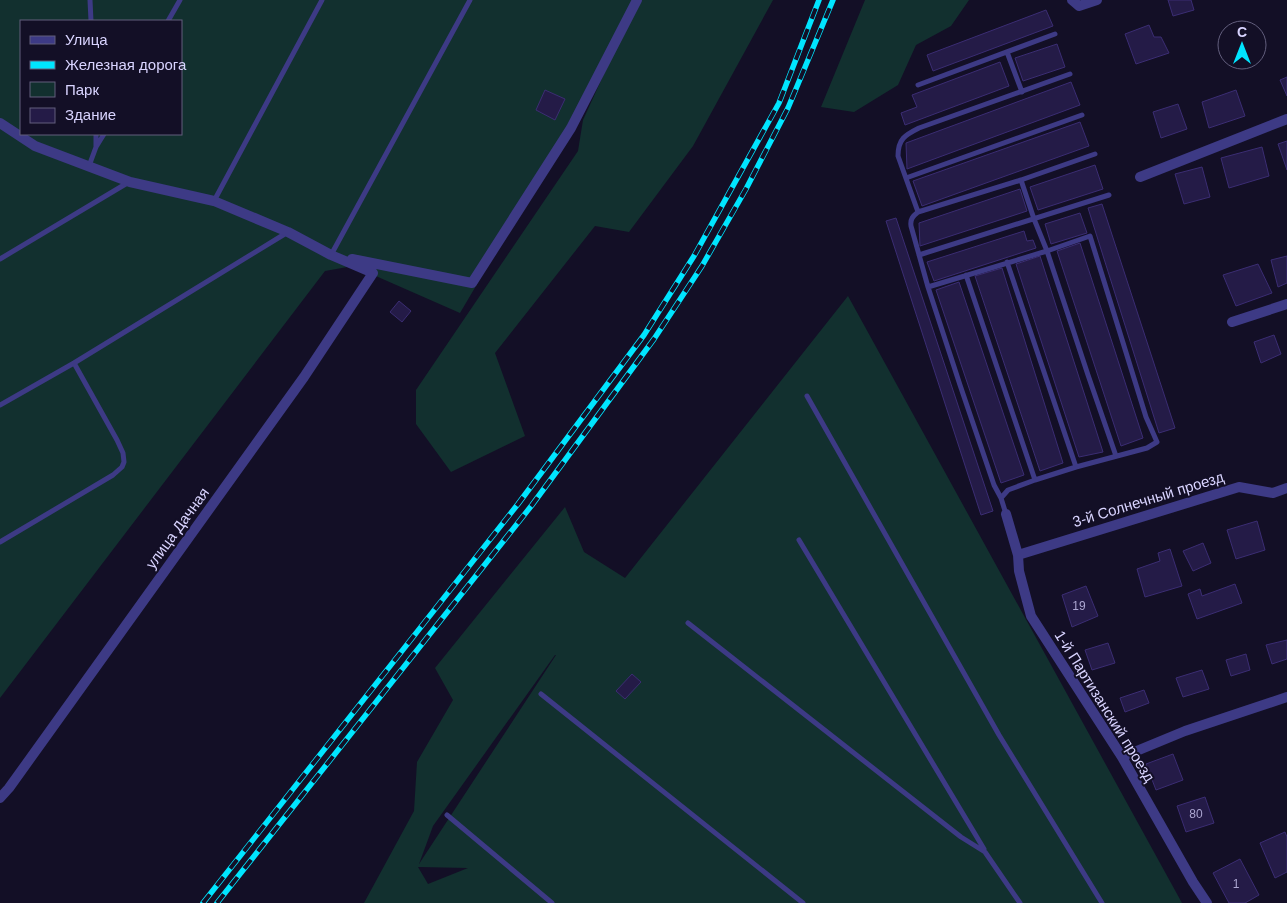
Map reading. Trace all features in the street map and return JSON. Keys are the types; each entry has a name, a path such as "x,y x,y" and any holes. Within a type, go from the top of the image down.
{"street":[{"path":"0,123 35,146 130,182 214,201 288,232 332,255 472,283 571,128 637,0"},
{"path":"1072,0 1079,6 1098,0"},
{"path":"1140,177 1287,119"},
{"name":"улица Дачная","path":"0,798 304,377 374,273 332,255"},
{"path":"1232,322 1287,304"},
{"name":"3-й Солнечный проезд","path":"1018,555 1239,487 1273,493 1287,488"},
{"name":"1-й Партизанский проезд","path":"1006,514 1018,555 1019,571 1031,616 1122,757 1193,882 1207,903"},
{"path":"1122,757 1185,731 1287,697"}],"lane":[{"path":"90,0 91,20"},
{"path":"169,20 180,0"},
{"path":"214,201 322,0"},
{"path":"332,255 470,0"},
{"path":"918,85 1055,34"},
{"path":"1007,52 1022,92"},
{"path":"918,212 898,156 898,146 904,136 919,128 1070,74"},
{"path":"906,178 1082,114"},
{"path":"96,135 96,147"},
{"path":"89,166 96,147 103,135"},
{"path":"1006,514 994,485 928,287 910,222 918,212 1021,180 1095,154"},
{"path":"1021,180 1116,456"},
{"path":"0,259 130,182"},
{"path":"919,255 1109,195"},
{"path":"0,405 74,363 288,232"},
{"path":"928,287 1090,236 1146,417 1157,442 1147,448 1035,480 1008,490 1001,498"},
{"path":"1007,262 1076,467"},
{"path":"966,275 1035,480"},
{"path":"0,542 113,475 123,465 123,453 118,440 74,363"},
{"path":"807,396 999,736 1102,903"},
{"path":"799,540 985,852 1020,903"},
{"path":"688,623 962,837 985,852"},
{"path":"541,694 803,903"},
{"path":"447,815 552,903"}],"green space":[{"path":"0,0 773,0 693,146 629,232 595,226 495,353 525,436 451,472 416,424 416,390 578,151 583,120 614,52 460,313 353,266 325,271 0,698"},
{"path":"865,0 969,0 951,26 916,45 898,85 854,112 821,107"},
{"path":"848,296 1182,903 364,903 414,811 417,762 453,700 435,668 565,507 584,552 625,578","holes":["556,655 419,864 433,826","419,867 468,868 428,884"]}],"building":[{"path":"1168,0 1191,0 1194,10 1173,16"},
{"path":"1046,10 1053,26 933,71 927,55"},
{"path":"1149,25 1154,37 1161,37 1169,53 1136,64 1125,34"},
{"path":"1057,44 1065,67 1023,81 1015,58"},
{"path":"1000,62 1009,86 905,125 901,113 917,107 912,95"},
{"path":"1287,77 1287,96 1280,80"},
{"path":"1071,82 1080,105 907,169 906,143"},
{"path":"545,90 565,99 555,120 536,110"},
{"path":"1236,90 1245,116 1209,128 1202,102"},
{"path":"1178,104 1187,129 1161,138 1153,112"},
{"path":"1080,122 1089,146 922,206 913,181"},
{"path":"1287,141 1287,170 1278,144"},
{"path":"1262,147 1269,176 1229,188 1221,158"},
{"path":"1095,165 1103,189 1038,210 1030,187"},
{"path":"1202,167 1210,197 1184,204 1175,174"},
{"path":"1020,189 1027,211 920,246 919,223"},
{"path":"1102,204 1175,428 1159,433 1088,208"},
{"path":"1080,213 1087,233 1051,244 1045,224"},
{"path":"896,218 993,511 981,515 886,221"},
{"path":"1024,231 1027,241 1033,240 1036,248 934,281 927,262"},
{"path":"1080,243 1143,438 1121,446 1057,251"},
{"path":"1040,256 1103,452 1079,457 1016,264"},
{"path":"1287,256 1287,283 1278,287 1271,260"},
{"path":"1258,264 1272,293 1236,306 1223,275"},
{"path":"1002,268 1063,463 1040,471 975,276"},
{"path":"959,282 1024,475 1001,483 936,290"},
{"path":"399,301 411,311 402,322 390,312"},
{"path":"1274,335 1281,354 1261,363 1254,342"},
{"path":"1257,521 1265,550 1236,559 1227,530"},
{"path":"1203,543 1211,563 1193,571 1183,551"},
{"path":"1170,549 1182,586 1145,597 1137,569 1160,561 1158,553"},
{"path":"1235,584 1242,603 1197,619 1188,594 1200,589 1202,596"},
{"path":"1086,586 1098,616 1072,627 1062,595"},
{"path":"1287,640 1287,659 1272,664 1266,645"},
{"path":"1108,643 1115,663 1092,670 1085,650"},
{"path":"1246,654 1250,670 1231,676 1226,660"},
{"path":"1202,670 1209,689 1183,697 1176,678"},
{"path":"632,674 641,682 625,699 616,691"},
{"path":"1144,690 1149,703 1125,712 1120,698"},
{"path":"1173,754 1183,780 1156,790 1146,764"},
{"path":"1205,797 1214,823 1186,832 1177,806"},
{"path":"1285,832 1287,837 1287,872 1275,878 1260,843"},
{"path":"1240,859 1259,895 1245,903 1229,903 1213,873"}],"railway":[{"path":"203,903 518,504 644,335 694,256 779,103 819,0"},
{"path":"217,903 532,505 654,339 702,266 746,189 788,108 833,0"}]}
